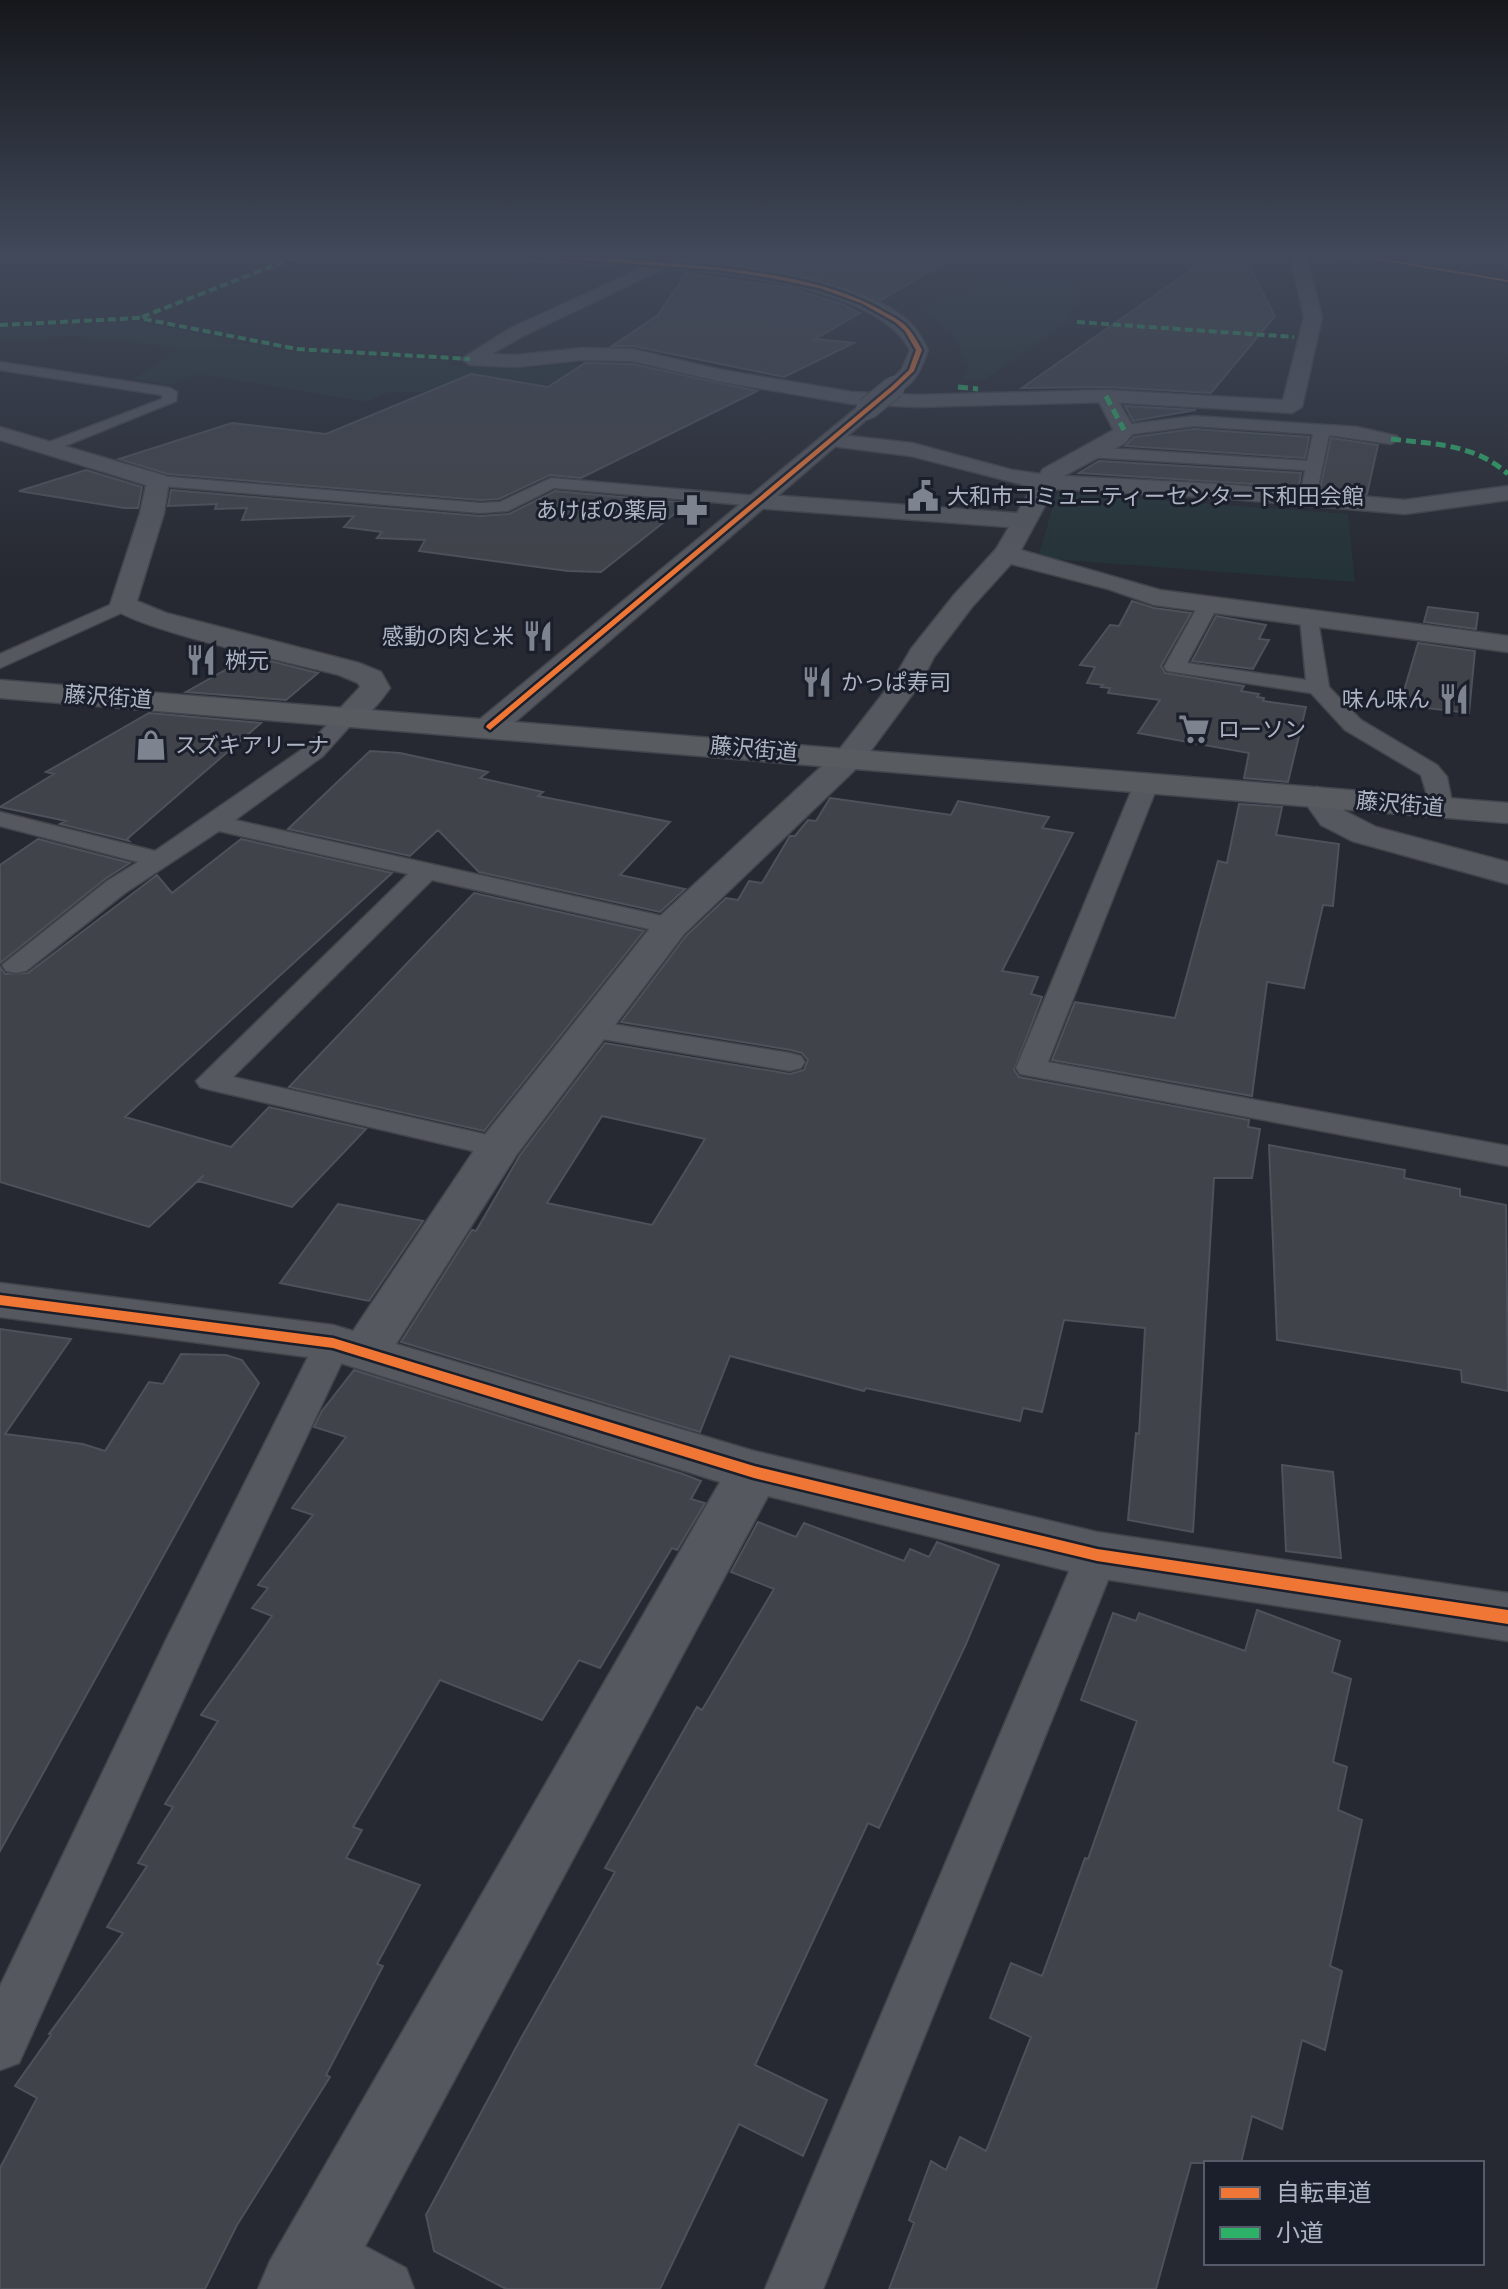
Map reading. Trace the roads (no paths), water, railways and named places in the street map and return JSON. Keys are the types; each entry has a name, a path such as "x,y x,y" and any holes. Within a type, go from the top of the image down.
{"highway":[{"name":"藤沢街道","path":"0,689 1508,813"}],"street":[{"path":"666,363 722,376 852,398 1106,396 1292,407 1302,363"},
{"path":"490,727 894,387 911,371 914,363"},
{"path":"349,1347 588,1029 671,926 850,757 905,684 921,655 963,601 1007,553 1051,474 1124,430 1106,396"},
{"path":"0,433 158,481 152,513 123,605 156,619 349,669 371,678 375,688 348,716"},
{"path":"831,440 912,450 1011,477 1047,482 1221,491 1405,507 1475,495 1508,493"},
{"path":"756,501 1026,521"},
{"path":"1007,553 1125,583 1154,597 1508,644"},
{"path":"1317,797 1333,818 1364,834 1508,873"},
{"path":"0,1300 349,1347 754,1472 1097,1555 1508,1617"},
{"path":"310,2270 754,1472"}],"lane":[{"path":"0,366 170,392 169,401 50,447"},
{"path":"1124,430 1194,421 1357,432 1391,439"},
{"path":"1310,487 1322,430"},
{"path":"1089,452 1314,466"},
{"path":"158,481 480,508 502,507 519,501 581,466"},
{"path":"551,483 756,501"},
{"path":"1209,604 1174,667 1318,688"},
{"path":"0,662 123,605"},
{"path":"1310,618 1318,688 1353,725 1429,770 1435,777 1441,807"},
{"path":"16,965 158,859 215,823 315,751 348,716"},
{"path":"1147,782 1031,1068 1508,1156"},
{"path":"0,819 158,859"},
{"path":"215,823 671,926"},
{"path":"426,871 211,1081 499,1147"},
{"path":"588,1029 790,1062"},
{"path":"0,2044 189,1638 349,1347"},
{"path":"794,2289 1097,1555"},
{"path":"310,2270 385,2289"}],"place":[{"name":"大和市コミュニティーセンター下和田会館","path":"923,496"},
{"name":"あけぼの薬局","path":"692,510"},
{"name":"感動の肉と米","path":"538,636"},
{"name":"桝元","path":"201,660"},
{"name":"かっぱ寿司","path":"817,682"},
{"name":"味ん味ん","path":"1454,699"},
{"name":"ローソン","path":"1194,729"},
{"name":"スズキアリーナ","path":"151,745"}]}
